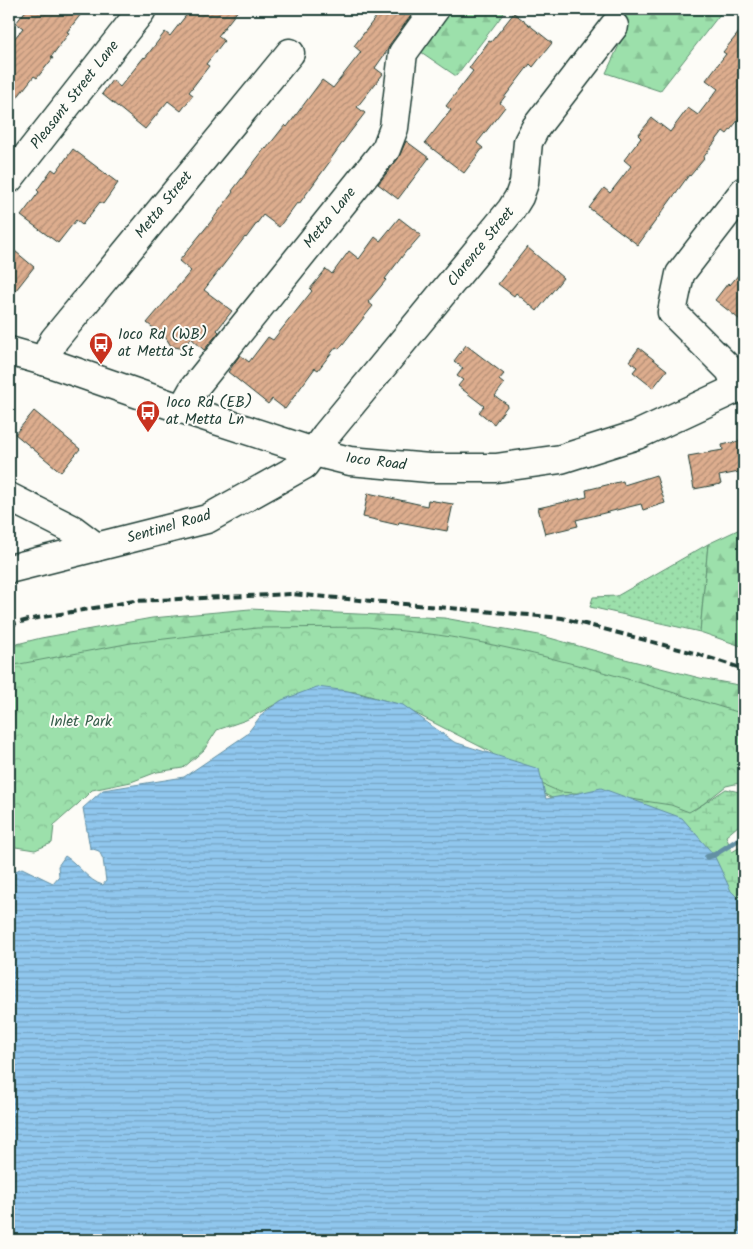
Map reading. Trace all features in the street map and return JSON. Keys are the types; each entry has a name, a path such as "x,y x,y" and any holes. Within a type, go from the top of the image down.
{"street":[{"name":"Metta Lane","path":"182,410 194,388 386,149 394,128 403,53 436,9"},
{"name":"Pleasant Street Lane","path":"9,179 141,11"},
{"name":"Clarence Street","path":"314,452 512,210 520,198 524,183 528,142 536,126 614,26"},
{"name":"Metta Street","path":"44,361 54,340 290,53"},
{"path":"741,386 730,370 672,312 680,274 744,191"},
{"name":"Ioco Road","path":"9,351 44,361 182,410 314,452 350,461 429,468 496,468 561,459 637,434 741,386"},
{"name":"Sentinel Road","path":"9,569 207,520 304,465 314,452"},
{"path":"9,497 72,529 96,547"}],"green space":[{"path":"452,9 507,9 456,76 421,52"},
{"path":"606,9 724,9 660,91 606,73 628,26"},
{"path":"744,527 744,647 700,632 708,544"},
{"path":"708,544 700,632 590,607 593,597 617,596"},
{"path":"250,609 444,618 539,635 700,678 744,686 744,729 9,682 9,646 41,638 152,618"},
{"name":"Inlet Park","path":"368,627 450,637 533,654 604,672 744,714 744,782 726,786 703,804 689,812 671,805 604,795 560,792 517,773 489,751 397,704 356,692 312,689 274,705 246,720 217,730 204,750 183,768 157,772 131,782 92,790 54,825 52,843 35,850 9,846 9,666 131,643 257,628"},
{"path":"548,758 691,806 694,810 726,789 744,793 744,821 726,836 732,852 744,845 744,943 671,862 537,790"}],"water":[{"path":"317,687 348,691 403,705 454,742 539,769 546,799 601,788 682,818 714,855 731,891 744,904 744,1240 9,1240 9,874 22,868 53,883 59,876 58,866 65,856 93,880 103,885 106,881 103,859 99,851 90,848 83,808 103,790 184,777 246,735 263,713 282,700"}],"building":[{"path":"27,9 85,9 67,32 69,33 51,57 53,58 37,78 34,76 9,108 9,45 23,28 16,23"},
{"path":"191,9 239,9 218,36 224,41 206,64 209,66 189,92 193,95 181,111 168,101 145,129 102,94 112,80 120,87 165,32 170,36"},
{"path":"382,9 416,9 375,68 383,74 357,107 365,113 299,204 297,203 279,227 263,215 204,290 232,311 217,330 219,332 204,350 191,338 183,349 171,346 166,338 147,323 191,271 179,261 213,219 265,148 285,125 287,127 322,80 333,88 361,52 354,46"},
{"path":"514,13 552,43 533,67 530,64 500,103 505,107 477,143 483,148 464,173 425,143 451,110 446,106 473,71 469,68 489,41 491,42"},
{"path":"744,26 744,113 727,134 723,131 704,159 689,175 638,245 589,208 604,188 610,193 631,166 624,160 641,138 638,135 652,118 670,132 688,108 698,115 718,89 706,80 726,54 723,52"},
{"path":"406,141 429,158 398,199 378,184 398,159"},
{"path":"73,149 118,183 103,204 100,202 82,225 76,220 58,243 21,216 39,192 37,190 52,169 56,172"},
{"path":"399,218 421,235 407,250 368,302 373,306 339,349 336,347 318,370 315,368 285,409 272,399 268,404 228,372 240,355 249,362 268,337 273,340 312,291 310,289 326,269 332,274 349,251 359,259 375,237 380,241"},
{"path":"9,246 34,267 9,299"},
{"path":"527,247 563,278 537,311 516,293 514,296 498,284"},
{"path":"744,268 744,323 715,300 728,283 730,285"},
{"path":"466,345 504,374 499,380 504,384 495,396 508,405 494,424 479,412 484,406 458,386 463,380 457,376 463,368 454,361"},
{"path":"639,348 667,370 653,388 633,372 637,367 629,361"},
{"path":"34,411 80,449 61,472 15,434"},
{"path":"744,440 744,471 719,476 721,484 694,489 688,456 723,450 722,445"},
{"path":"656,475 665,503 643,510 641,504 576,520 578,526 545,534 538,508 587,497 586,490 623,481 624,485"},
{"path":"368,493 427,506 428,500 453,504 447,531 399,522 398,525 363,517"}],"waterway":[{"path":"707,857 714,855 744,836"}],"railway":[{"path":"9,625 32,619 134,601 292,594 562,618 694,653 744,669"}],"place":[{"name":"Ioco Rd (WB) at Metta St","path":"101,365"},
{"name":"Ioco Rd (EB) at Metta Ln","path":"148,433"}]}
